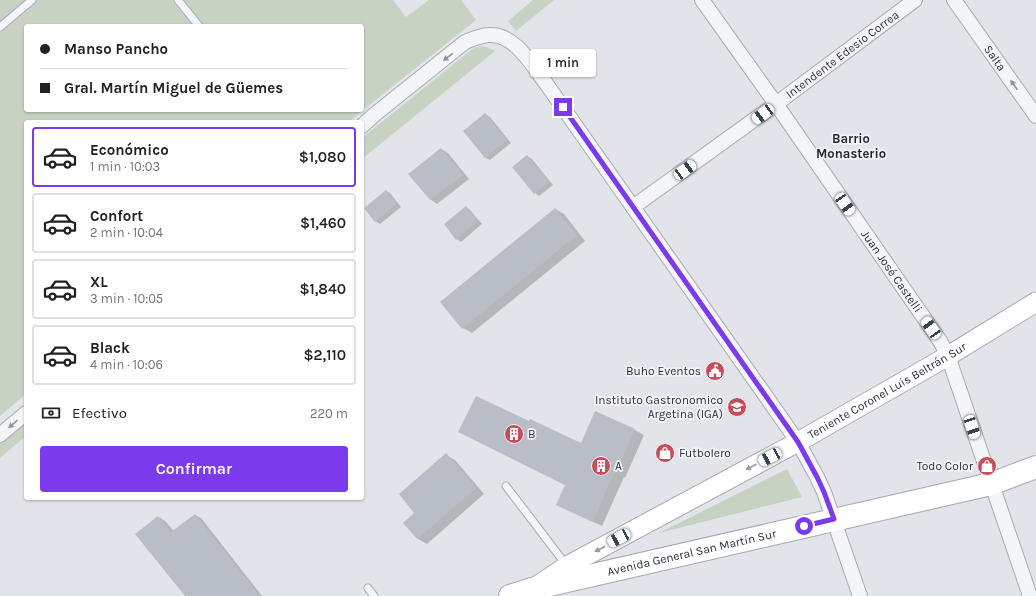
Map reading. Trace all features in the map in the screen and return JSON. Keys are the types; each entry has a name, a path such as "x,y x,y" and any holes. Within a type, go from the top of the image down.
{"main road":[{"name":"Avenida General San Martín Sur","path":"510,596 532,589 554,586 834,519 991,484 1036,467"}],"street":[{"name":"Juan José Castelli","path":"702,0 931,328 948,356 1030,596"},
{"name":"Intendente Edesio Correa","path":"633,207 776,104 915,0"},
{"name":"Salta","path":"954,0 1036,116"},
{"path":"364,124 466,42 480,36 490,35 503,38 513,43 521,50 798,442 822,487 860,596"},
{"name":"Teniente Coronel Luis Beltrán Sur","path":"554,586 567,566 798,442 948,356 1036,302"},
{"path":"0,435 24,415"}],"lane":[{"path":"0,27 32,0"},
{"path":"178,0 197,24"},
{"path":"506,486 567,566"},
{"path":"368,588 374,596"}],"green space":[{"path":"0,0 393,0 406,17 429,0 461,0 476,20 364,110 364,24 24,24 24,112 361,112 351,120 24,120 24,396 0,416"},
{"path":"533,0 554,0 516,31 508,21"},
{"path":"480,46 495,51 364,157 364,136 474,48"},
{"path":"24,423 24,438 0,458 0,443"},
{"path":"787,469 802,497 659,533"}],"building":[{"path":"485,113 507,140 485,158 463,131"},
{"path":"441,148 463,175 430,200 408,174"},
{"path":"527,155 550,182 534,194 512,167"},
{"path":"386,190 397,204 375,222 364,208"},
{"path":"466,206 478,221 456,240 444,224"},
{"path":"555,208 577,235 462,329 440,302"},
{"path":"476,396 581,443 595,411 635,429 593,522 556,505 565,485 458,432"},
{"path":"446,453 476,488 417,539 403,523 414,513 399,494"},
{"path":"195,514 260,596 185,596 135,534 158,516 171,532"}],"place":[{"name":"Buho Eventos","path":"715,371"},
{"name":"Instituto Gastronomico Argetina (IGA)","path":"737,407"},
{"name":"B","path":"514,434"},
{"name":"Futbolero","path":"665,453"},
{"name":"A","path":"601,466"},
{"name":"Todo Color","path":"987,466"}],"district":[{"name":"Barrio Monasterio","path":"851,146"}],"route":[{"path":"563,107 798,442 817,477 834,519 804,526"}]}
